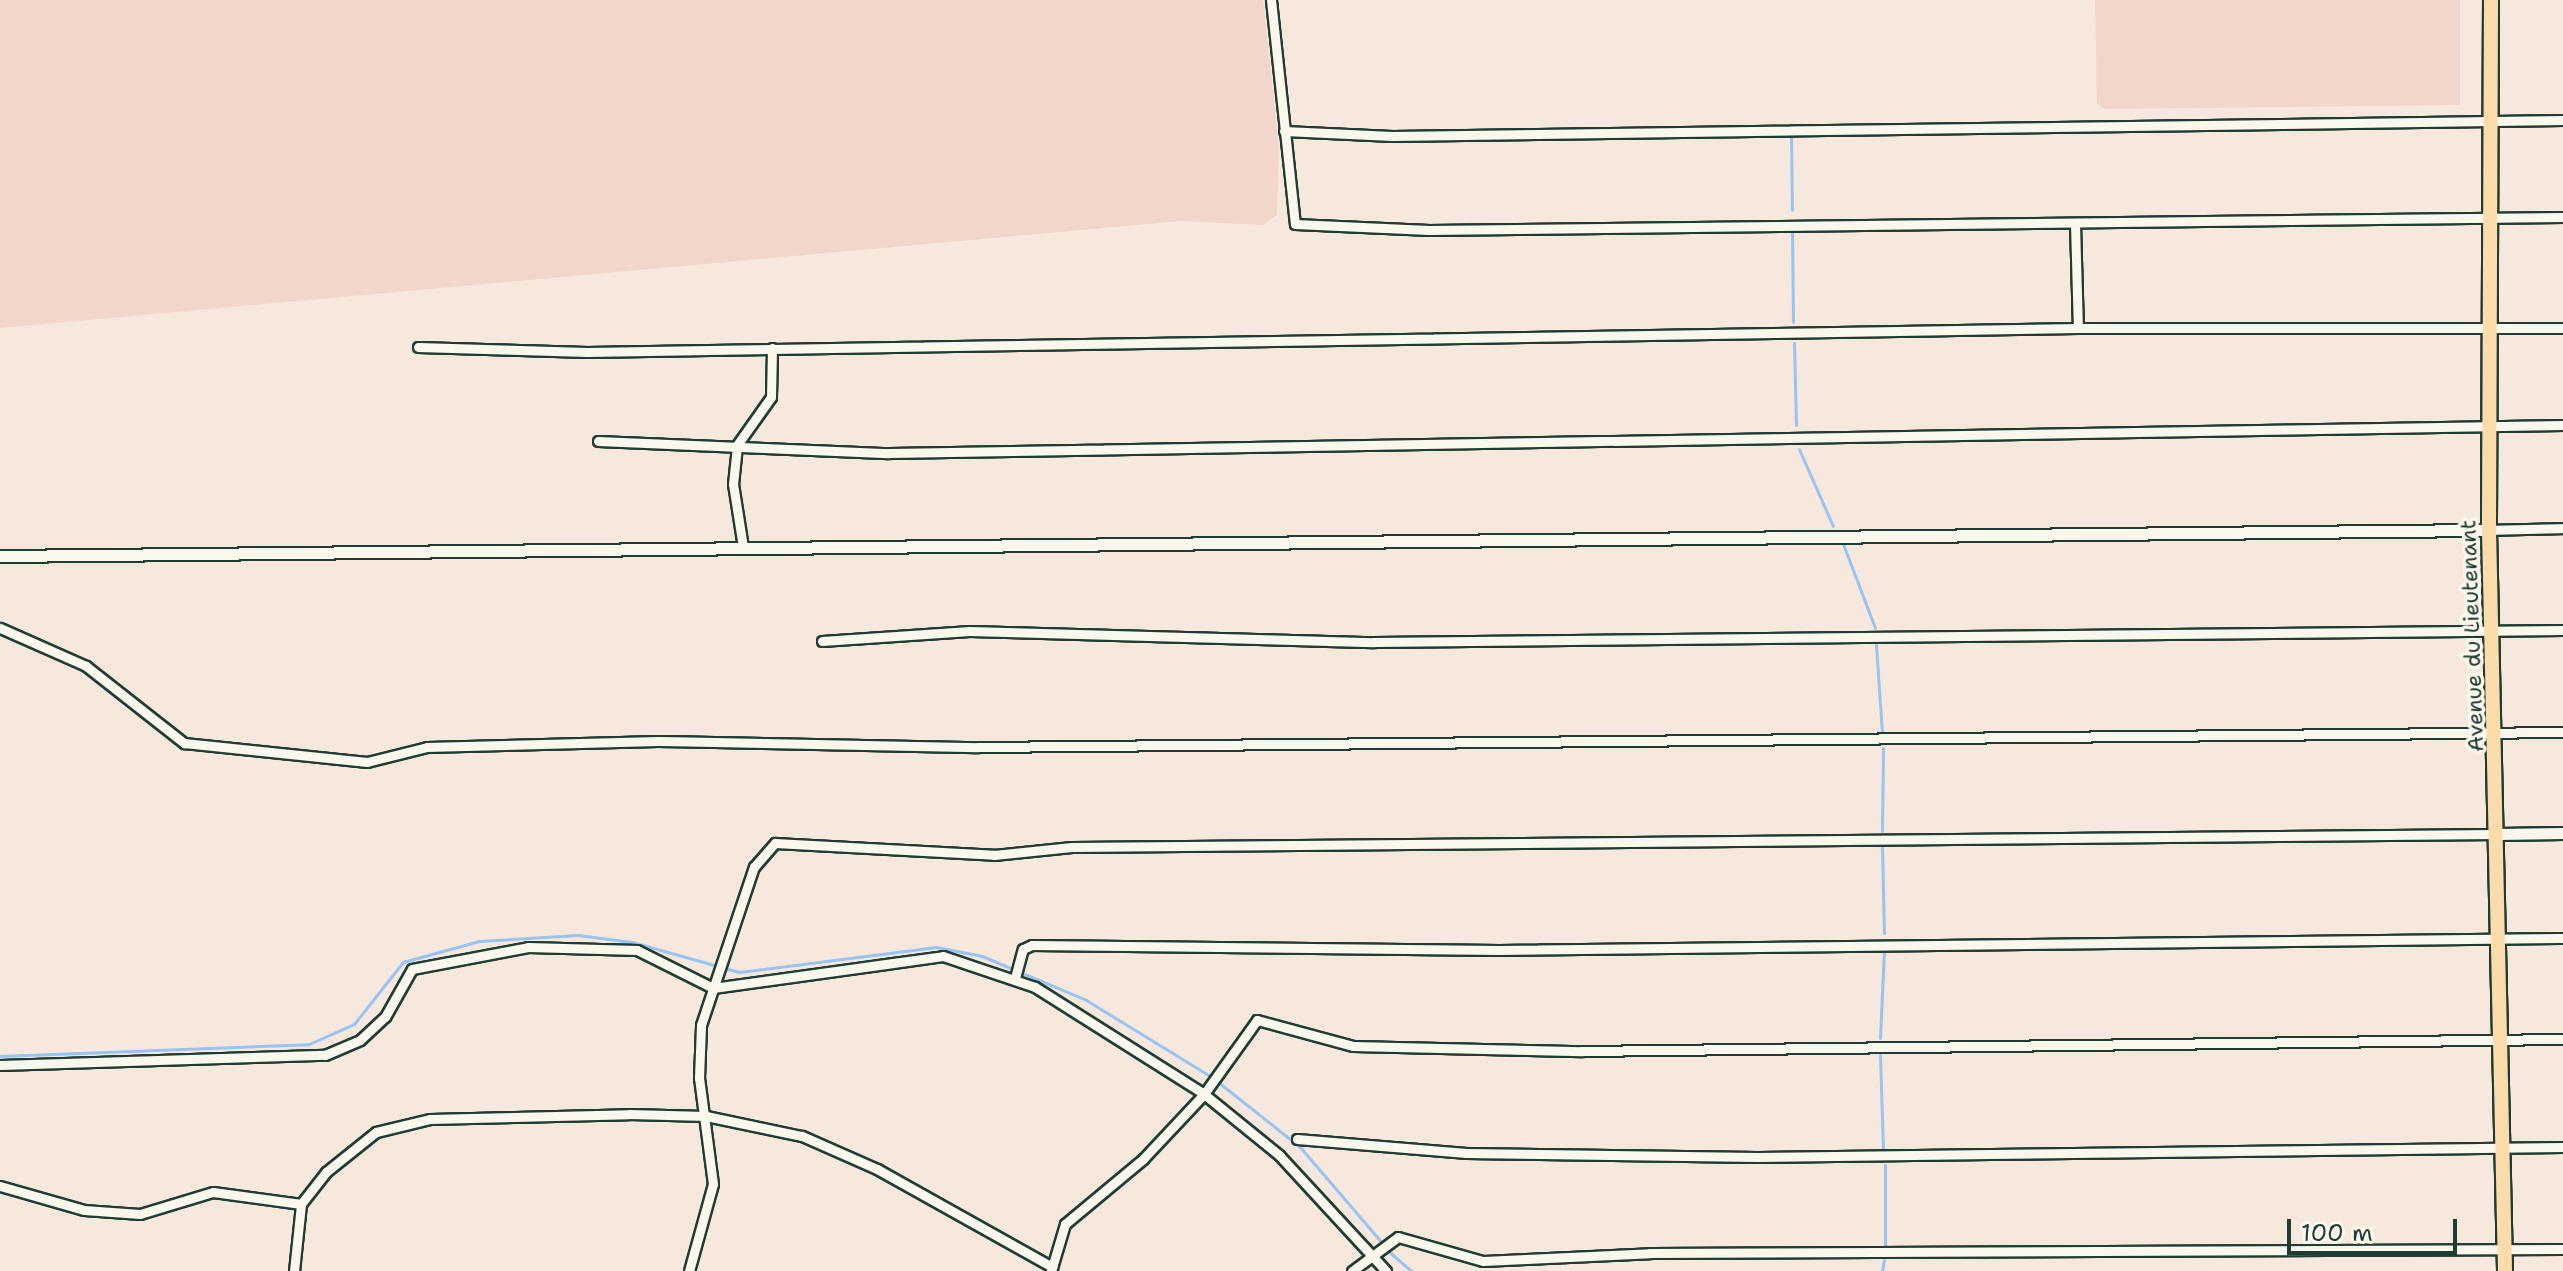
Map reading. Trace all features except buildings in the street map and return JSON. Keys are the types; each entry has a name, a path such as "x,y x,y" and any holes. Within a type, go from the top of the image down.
{"main road":[{"name":"Avenue du Lieutenant","path":"2491,0 2495,426 2489,530 2503,938 2505,1271"}],"street":[{"path":"1271,0 1290,219 1310,227 2563,217"},
{"path":"1284,131 1392,136 2563,120"},
{"path":"2075,223 2078,328"},
{"path":"418,347 772,348 2078,328 2563,328"},
{"path":"743,547 733,484 737,445 771,397 772,348"},
{"path":"598,441 889,453 2563,425"},
{"path":"0,556 2563,528"},
{"path":"0,628 86,666 184,743 367,762 427,747 658,741 993,747 2563,732"},
{"path":"822,641 970,631 1374,642 2563,630"},
{"path":"689,1271 713,1184 697,1048 716,975 754,867 775,843 793,841 994,855 1072,847 2563,833"},
{"path":"1015,978 1018,962 1032,945 1499,950 2563,938"},
{"path":"0,1065 325,1055 360,1040 385,1017 412,969 528,947 637,950 713,988 800,981 904,956 943,956 1015,978 1204,1094 1279,1155 1386,1271"},
{"path":"294,1271 301,1204 355,1146 397,1125 706,1116 836,1150 1052,1269 1074,1213 1143,1159 1204,1094 1257,1020 1353,1046 1582,1051 2563,1039"},
{"path":"1297,1139 1466,1153 1757,1157 2563,1147"},
{"path":"0,1186 84,1210 140,1214 213,1192 301,1204"},
{"path":"1352,1271 1386,1241 1410,1239 1483,1261 1650,1253 2563,1249"}],"shaded area":[{"path":"0,0 1263,0 1279,147 1277,215 1263,225 1181,221 0,328"},
{"path":"2095,0 2460,0 2460,105 2104,109 2097,104"}],"waterway":[{"path":"1791,132 1792,210"},
{"path":"1792,229 1793,322"},
{"path":"1794,343 1796,425"},
{"path":"1799,449 1833,526"},
{"path":"1843,544 1875,628"},
{"path":"1876,645 1882,732"},
{"path":"1882,831 1883,748"},
{"path":"1882,846 1884,933"},
{"path":"0,1056 309,1044 354,1024 403,962 479,941 578,935 632,942 739,972 936,947 982,956 1086,1000 1210,1076"},
{"path":"1880,1038 1884,950"},
{"path":"1880,1055 1883,1148"},
{"path":"1218,1082 1300,1147 1383,1244"},
{"path":"1885,1165 1885,1248"},
{"path":"1387,1250 1411,1271"},
{"path":"1882,1271 1884,1260"}]}
